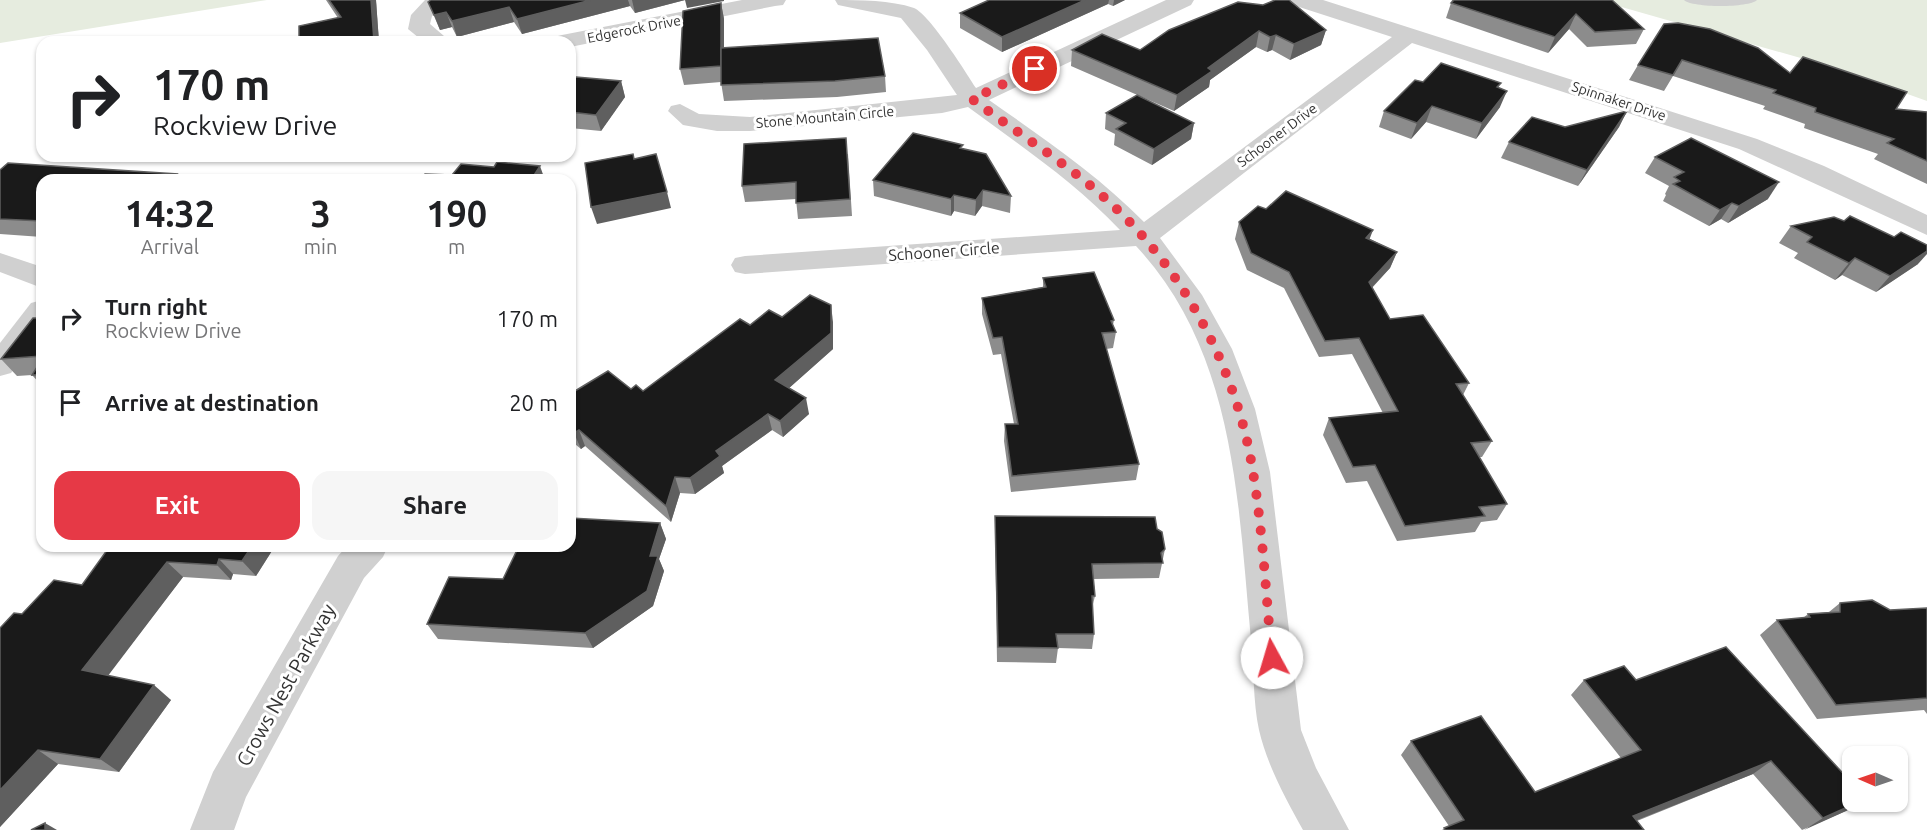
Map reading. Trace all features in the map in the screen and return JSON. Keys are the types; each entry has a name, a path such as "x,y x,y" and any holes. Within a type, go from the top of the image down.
{"street":[{"path":"426,36 419,29 418,20 423,12 441,0"},
{"name":"Edgerock Drive","path":"576,39 775,0"},
{"path":"846,0 907,6 972,99 1068,168 1108,201 1143,237 1191,304 1216,349 1239,409 1253,472 1280,730 1299,780 1327,830"},
{"name":"Stone Mountain Circle","path":"680,111 692,120 717,124 750,124 942,106 972,99 1183,0"},
{"name":"Spinnaker Drive","path":"1301,0 1748,144 1815,172 1927,226"},
{"name":"Schooner Drive","path":"1143,237 1410,34"},
{"name":"Schooner Circle","path":"745,265 1143,237"},
{"path":"0,262 36,276"},
{"path":"0,366 36,318"},
{"name":"Crows Nest Parkway","path":"212,830 240,767 351,567 365,552"}],"lane":[{"path":"1690,0 1719,2 1751,0"}],"shaded area":[{"path":"0,0 267,0 36,36 0,43"},
{"path":"1597,0 1927,0 1927,101 1832,67"}],"building":[{"path":"329,0 371,0 374,36 299,36 299,26 341,17"},
{"path":"431,0 591,0 517,19 509,7 452,21 446,12 434,15 428,2"},
{"path":"989,0 1085,0 1002,37 960,13"},
{"path":"1275,0 1289,0 1326,30 1294,44 1276,35 1270,37 1259,31 1208,68 1212,71 1177,95 1072,50 1102,34 1140,50 1169,30 1238,2 1263,5"},
{"path":"1454,0 1612,0 1644,29 1595,32 1576,14 1555,37 1451,3"},
{"path":"721,3 721,66 680,69 683,11"},
{"path":"1678,23 1710,29 1758,48 1790,73 1803,57 1907,92 1896,109 1927,112 1927,161 1887,143 1894,139 1815,112 1816,108 1773,93 1776,90 1682,60 1673,75 1638,65 1664,24"},
{"path":"878,38 885,76 835,81 721,85 721,48"},
{"path":"1441,63 1501,83 1497,87 1507,91 1482,123 1432,106 1417,123 1384,111 1415,80 1423,82"},
{"path":"576,77 621,81 596,115 576,113"},
{"path":"1137,95 1194,123 1154,149 1116,129 1126,123 1106,113"},
{"path":"1627,111 1587,170 1509,142 1532,117 1565,127"},
{"path":"913,133 963,145 960,148 986,154 1011,196 983,190 976,200 954,195 951,199 873,180"},
{"path":"846,138 850,199 796,203 796,182 742,186 744,144"},
{"path":"1691,138 1779,182 1739,206 1732,203 1720,210 1673,184 1680,181 1674,177 1684,172 1655,157"},
{"path":"633,154 634,159 656,154 667,192 591,207 585,163"},
{"path":"497,162 540,166 535,174 453,174 461,164 494,167"},
{"path":"8,163 177,174 36,174 36,221 0,219 0,170"},
{"path":"1286,191 1373,230 1366,238 1397,252 1369,282 1390,319 1423,315 1469,383 1456,384 1492,441 1471,443 1507,504 1479,507 1485,516 1405,526 1375,465 1353,467 1329,418 1398,411 1359,338 1325,341 1289,272 1251,253 1239,222 1258,206 1266,209"},
{"path":"1850,216 1894,237 1901,232 1927,245 1927,251 1890,276 1855,258 1849,263 1807,242 1812,237 1791,226 1834,217 1844,221"},
{"path":"1094,272 1114,320 1111,321 1116,332 1102,333 1139,464 1012,476 1005,424 1018,424 1002,337 993,338 982,298 1046,287 1043,278"},
{"path":"810,295 831,305 831,333 775,380 806,398 780,421 768,414 716,451 720,456 690,478 675,477 666,506 579,430 576,432 576,390 608,371 631,389 636,385 643,391 740,319 750,325 769,310 782,317"},
{"path":"33,318 36,318 36,356 1,359"},
{"path":"995,516 1155,517 1157,529 1162,532 1165,549 1161,553 1163,563 1092,564 1095,596 1092,596 1094,634 1056,634 1058,648 998,647"},
{"path":"576,518 660,523 650,556 658,556 647,591 585,633 427,624 449,577 503,579 516,552 576,552"},
{"path":"106,552 248,552 242,561 219,559 217,565 167,562 82,670 154,685 100,759 38,750 0,790 0,628 14,613 22,614 54,580 82,585"},
{"path":"1872,600 1890,610 1927,608 1927,698 1836,705 1777,620 1810,617 1808,614 1840,612 1840,603"},
{"path":"1726,647 1842,772 1842,810 1823,818 1771,761 1633,816 1644,830 1445,830 1444,828 1464,820 1411,741 1481,716 1535,792 1641,750 1584,680 1624,666 1636,680"},
{"path":"45,823 45,830 31,830"}],"route":[{"path":"1035,69 972,99 1068,168 1108,201 1132,225 1155,250 1186,295 1216,349 1239,409 1253,472 1272,658"}]}
